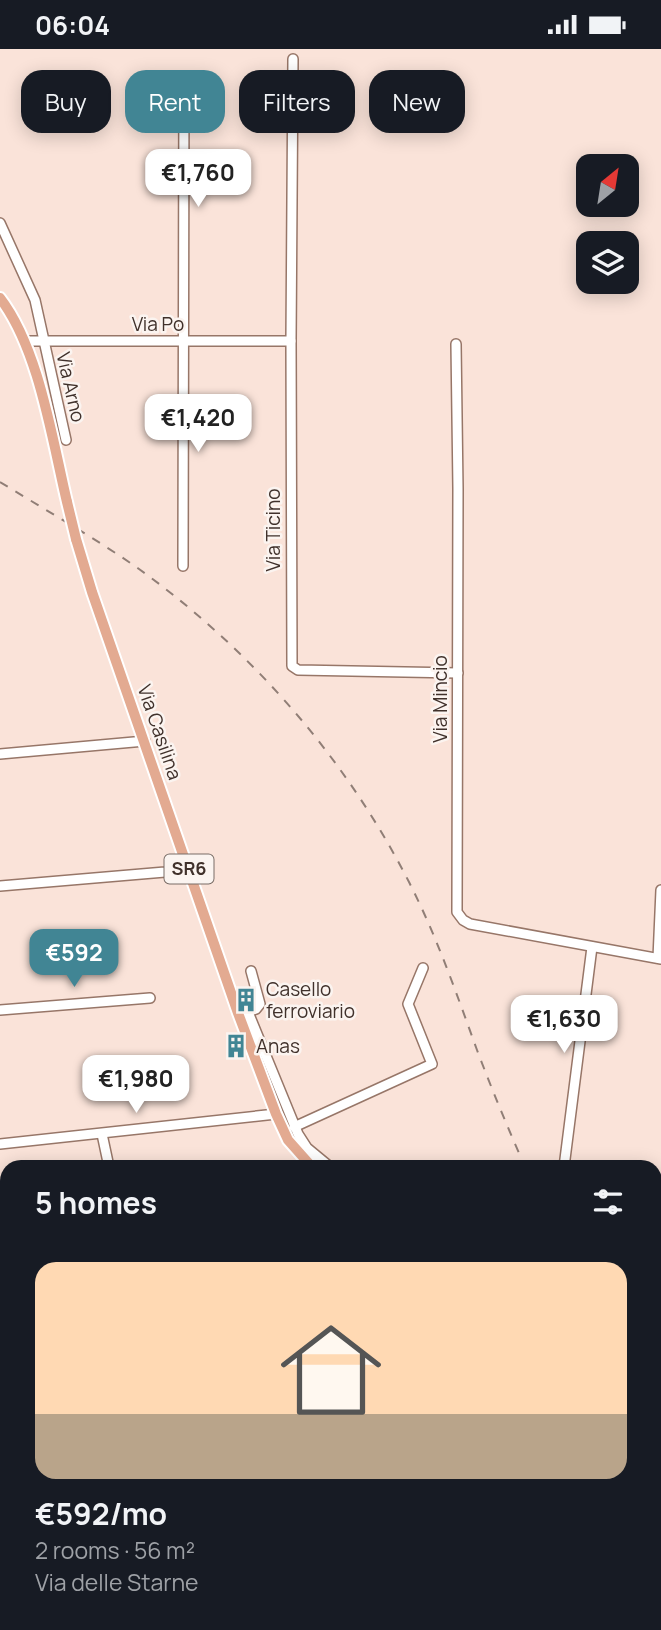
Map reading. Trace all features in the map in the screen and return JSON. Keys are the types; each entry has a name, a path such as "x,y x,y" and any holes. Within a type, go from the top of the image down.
{"main road":[{"name":"Via Casilina","path":"0,298 25,341 94,600 243,1013 276,1114 288,1140 306,1160"}],"street":[{"name":"Via Ticino","path":"293,59 293,667 298,670 458,673"},
{"path":"183,566 184,133"},
{"name":"Via Arno","path":"0,223 36,300 66,440"},
{"name":"Via Po","path":"25,341 291,341"},
{"name":"Via Mincio","path":"456,344 457,914 468,923 659,959"},
{"path":"0,754 145,741"},
{"path":"0,886 189,868"},
{"path":"659,959 661,890"},
{"path":"565,1160 592,947"},
{"path":"295,1127 432,1064 408,1004 423,968"},
{"path":"251,971 260,1002 257,1008 243,1013 295,1127 307,1148 322,1160"},
{"path":"0,1010 150,998"},
{"path":"0,1144 276,1114"},
{"path":"102,1134 108,1160"},
{"path":"0,1622 0,1630"}],"railway":[{"path":"0,482 88,535 181,601 259,673 295,712 328,754 359,797 412,888 447,968 488,1080 522,1160"}],"place":[{"name":"Casello ferroviario","path":"246,1000"},
{"name":"Anas","path":"236,1046"}]}
